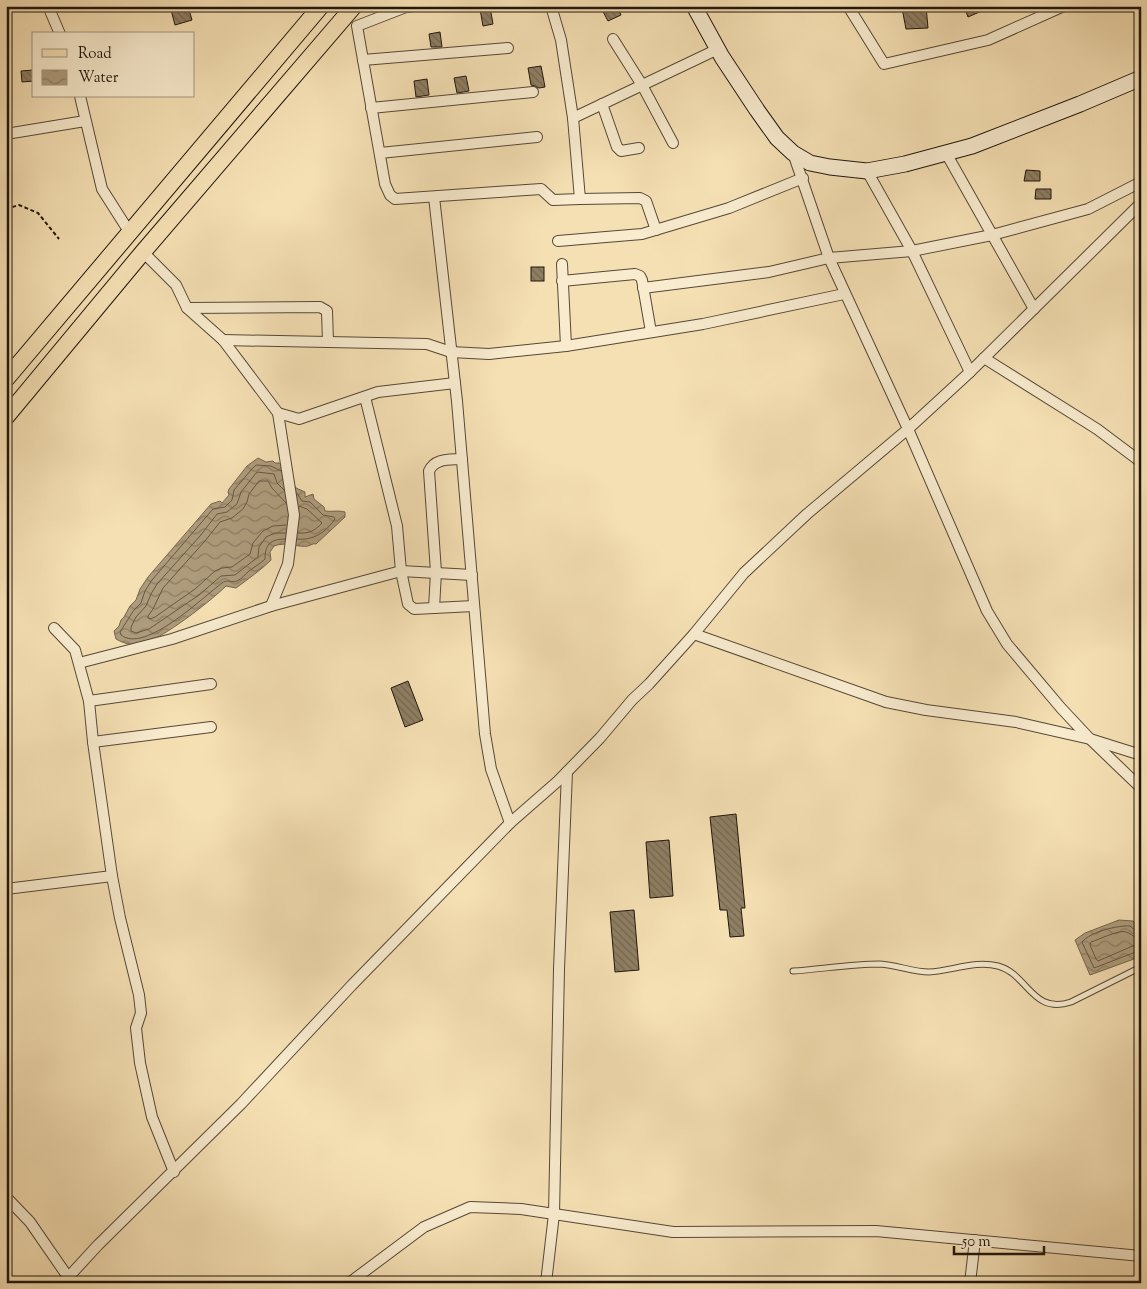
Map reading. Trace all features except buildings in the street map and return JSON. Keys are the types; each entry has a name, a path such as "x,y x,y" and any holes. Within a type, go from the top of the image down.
{"main road":[{"path":"6,379 321,6"},
{"path":"6,417 143,252 354,6"}],"street":[{"path":"48,6 59,32"},
{"path":"413,6 357,26 385,184 390,195 395,199 541,189 553,200 640,198 646,201 656,230"},
{"path":"551,6 560,40 573,118 580,199"},
{"path":"694,6 718,49 757,110 778,138 794,153 810,163 830,167 868,171 905,164 972,146 1080,104 1140,78"},
{"path":"848,6 884,64 988,40 1064,6"},
{"path":"613,39 642,85 673,143"},
{"path":"363,60 508,48"},
{"path":"573,118 718,49"},
{"path":"371,108 532,92"},
{"path":"80,98 102,189 130,233"},
{"path":"602,104 617,147 621,151 639,148"},
{"path":"6,134 85,121"},
{"path":"380,153 537,137"},
{"path":"794,153 829,258 844,294 908,429 987,611 1007,644 1090,739 1141,788"},
{"path":"946,153 1034,309"},
{"path":"868,171 912,251 970,372"},
{"path":"558,241 642,234 729,208 803,178"},
{"path":"643,288 769,272 829,258 912,251 992,234 1088,209 1141,182"},
{"path":"434,197 455,383 485,734 491,769 510,823"},
{"path":"6,1197 30,1222 66,1280 98,1245 242,1104 359,978 510,823 567,772 600,738 632,700 650,684 694,634 744,573 807,514 908,429 970,372 1141,203"},
{"path":"143,252 176,285 188,308 223,340 278,413 294,515 288,564 271,606"},
{"path":"562,264 566,346"},
{"path":"562,281 635,274 642,280 651,332"},
{"path":"223,340 427,344 451,352 489,354 566,346 703,324 844,294"},
{"path":"188,308 320,308 327,311 328,342"},
{"path":"984,358 1097,428 1141,462"},
{"path":"278,413 300,419 378,392 455,383"},
{"path":"365,397 396,526 401,571 408,604 414,609 474,606"},
{"path":"434,608 436,572 429,471 432,464 436,461 462,459"},
{"path":"79,663 172,639 271,606 401,571 472,575"},
{"path":"54,628 75,650 89,700 112,876 142,1013 136,1028 140,1063 152,1117 174,1172"},
{"path":"694,634 886,702 926,710 1016,722 1090,739 1141,755"},
{"path":"89,700 211,684"},
{"path":"93,742 211,728"},
{"path":"546,1283 554,1214 559,969 567,772"},
{"path":"6,889 112,876"},
{"path":"348,1283 424,1227 470,1207 521,1209 673,1232 876,1231 1141,1256"},
{"path":"970,1283 975,1240"}],"lane":[{"path":"793,971 881,964 930,972 969,966 997,966 1006,970 1040,1000 1050,1005 1060,1006 1141,967"}],"path":[{"path":"6,209 19,205 38,213 59,239"}],"water":[{"path":"258,458 266,462 273,461 284,466 296,488 305,492 305,497 313,494 314,499 324,507 325,511 345,512 345,517 316,544 308,546 283,544 274,546 270,552 271,560 254,574 236,588 226,586 208,602 167,632 142,644 133,645 116,639 114,631 136,600 140,589 148,577 211,504 220,501 222,503 229,495 229,489 247,466"},
{"path":"1119,920 1133,921 1141,929 1141,954 1134,959 1090,975 1075,940 1085,933"}]}
